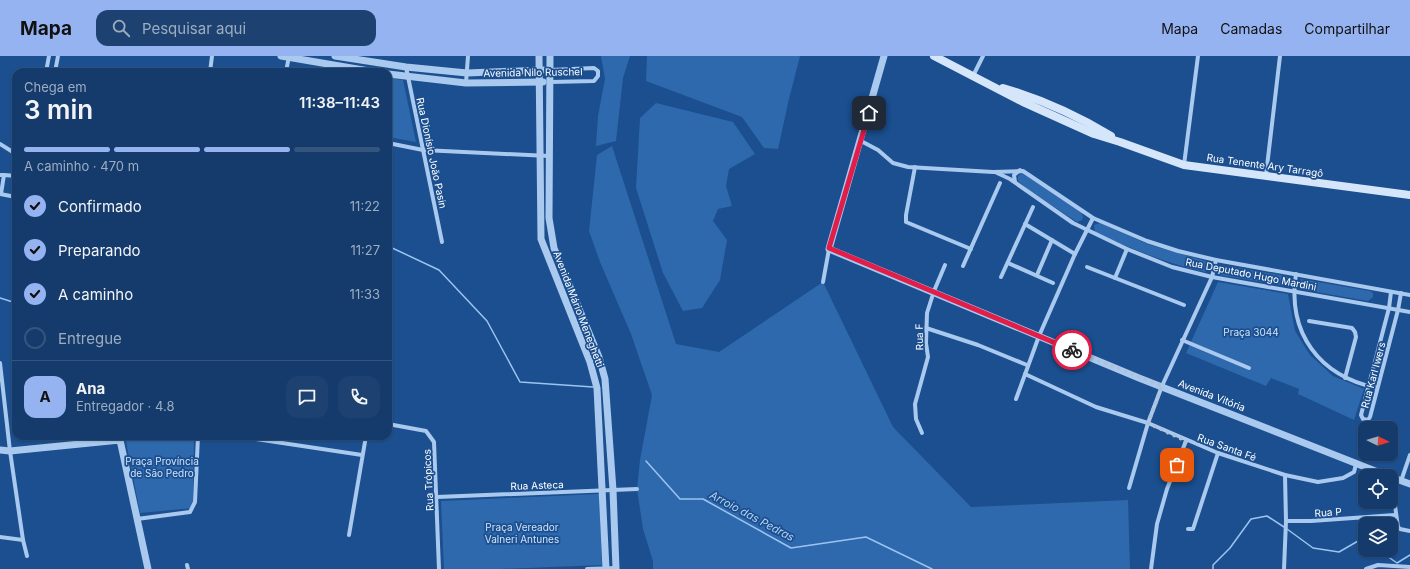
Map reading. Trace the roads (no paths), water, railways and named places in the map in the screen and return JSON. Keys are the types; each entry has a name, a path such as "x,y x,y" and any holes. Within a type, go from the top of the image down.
{"main road":[{"name":"Rua Tenente Ary Tarragô","path":"934,56 1022,102 1063,121 1094,134 1184,165 1410,195"}],"street":[{"path":"46,68 48,56"},
{"path":"56,68 58,56"},
{"path":"210,68 212,56"},
{"path":"281,56 349,68 350,57"},
{"name":"Avenida Nilo Ruschel","path":"335,56 350,57 406,67 467,73 594,68 598,71 598,76 594,81 550,82 466,83 408,78 392,75"},
{"path":"466,83 468,56"},
{"name":"Avenida Mário Meneghetti","path":"539,56 541,239 590,362 595,381 603,490 606,568"},
{"name":"Avenida Mário Meneghetti","path":"550,56 549,218 554,248 599,357 605,379 613,490 616,568"},
{"path":"823,282 829,248 861,142 884,56"},
{"path":"974,76 983,56"},
{"path":"1184,165 1198,56"},
{"path":"1266,175 1280,56"},
{"path":"287,68 289,57"},
{"name":"Rua Dionísio João Pasin","path":"406,67 442,242"},
{"name":"Rua Deputado Hugo Mardini","path":"861,142 878,150 893,162 908,167 993,172 1020,170 1026,172 1093,218 1147,241 1216,260 1410,295"},
{"path":"0,144 12,152"},
{"path":"392,144 423,150 549,156"},
{"path":"915,167 906,222 971,249"},
{"path":"1015,182 1014,175 1020,170"},
{"name":"Rua Deputado Hugo Mardini","path":"993,172 1015,182 1050,209 1086,230 1127,249 1172,267 1212,277 1293,290 1410,312"},
{"path":"12,176 2,175 0,194 12,196"},
{"path":"964,266 1000,183"},
{"path":"1001,277 1033,207"},
{"path":"1016,400 1024,374 1039,336 1075,254 1093,218"},
{"path":"1025,224 1075,254"},
{"path":"541,239 552,238"},
{"path":"1037,275 1052,240"},
{"name":"Avenida Vitória","path":"829,248 1039,336 1296,438 1369,469"},
{"path":"1115,278 1127,249"},
{"path":"1129,488 1148,423 1162,386 1212,277 1216,260"},
{"path":"1008,263 1053,283"},
{"name":"Rua F","path":"922,433 916,419 915,404 928,357 926,328 927,313 945,265"},
{"path":"1087,267 1184,305"},
{"path":"1296,274 1293,290 1296,316 1304,339 1320,360 1345,378 1377,388"},
{"name":"Rua Karl Iwers","path":"1391,292 1389,308 1361,415 1363,419 1368,420 1370,417 1398,310 1401,293"},
{"path":"570,310 579,307"},
{"path":"1309,320 1354,330 1356,337 1345,378"},
{"path":"926,328 978,345 1028,365"},
{"path":"1182,340 1249,368"},
{"path":"0,364 10,451 23,540 27,556"},
{"name":"Rua Santa Fé","path":"1024,374 1096,407 1148,423 1186,441 1285,475 1309,481 1332,480 1354,472 1356,464"},
{"path":"595,381 605,379"},
{"name":"Rua Trópicos","path":"392,425 426,431 434,442 440,569"},
{"path":"0,450 10,451 102,440"},
{"path":"119,440 148,569"},
{"path":"137,519 190,512 195,502 198,440"},
{"path":"263,440 362,455"},
{"path":"349,535 365,440"},
{"path":"1151,569 1157,524 1167,489 1186,441"},
{"path":"1188,529 1193,529 1218,453"},
{"path":"1401,481 1410,455"},
{"path":"1284,569 1286,521 1285,475"},
{"name":"Avenida Vitória","path":"1398,480 1410,484"},
{"name":"Rua Asteca","path":"437,497 637,489"},
{"path":"1394,509 1399,528 1410,531"},
{"name":"Rua P","path":"1286,521 1317,521 1395,515"},
{"path":"0,537 23,540"},
{"path":"1366,569 1378,565 1398,568 1410,567"},
{"path":"587,569 616,568"}],"waterway":[{"name":"Arroio das Pedras","path":"392,248 439,270 487,321 520,382 593,387"},
{"path":"0,298 12,302"},
{"name":"Arroio das Pedras","path":"646,461 680,499 703,499 791,548 866,537 932,569"},
{"name":"Arroio das Pedras","path":"1213,569 1213,565 1230,548 1251,519 1267,516 1284,527"},
{"name":"Arroio das Pedras","path":"1287,529 1313,548 1339,552 1358,541"},
{"name":"Arroio das Pedras","path":"1388,557 1397,563 1410,555"}],"park label":[{"name":"Praça 3044","path":"1251,332"},
{"name":"Praça Província de São Pedro","path":"162,466"},
{"name":"Praça Vereador Valneri Antunes","path":"522,532"}]}
